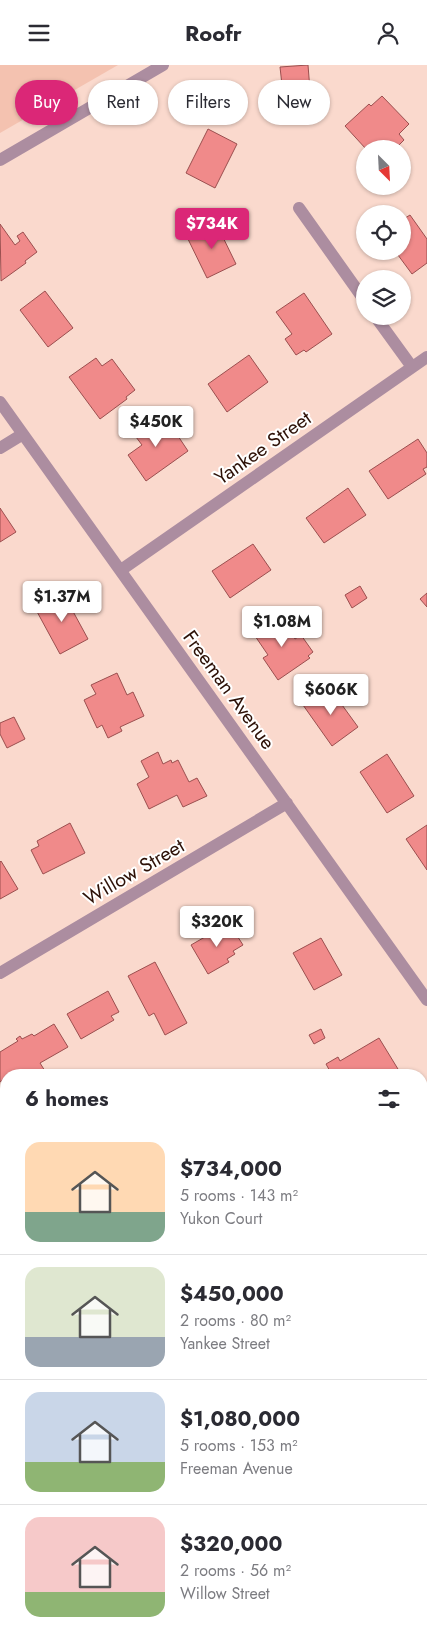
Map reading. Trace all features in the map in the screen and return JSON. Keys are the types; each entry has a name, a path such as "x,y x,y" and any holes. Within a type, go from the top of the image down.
{"street":[{"path":"0,160 163,65"},
{"path":"299,208 356,288"},
{"path":"382,325 412,367"},
{"name":"Yankee Street","path":"121,571 427,357"},
{"name":"Freeman Avenue","path":"0,402 427,1000"},
{"path":"0,448 23,434"},
{"name":"Willow Street","path":"0,973 287,803"}],"shaded area":[{"path":"0,65 118,65 92,80 88,80 88,82 78,88 78,80 15,80 15,124 0,133"}],"building":[{"path":"308,65 309,80 281,80 280,67"},
{"path":"382,96 409,124 399,134 404,140 358,140 345,126 369,104 371,106"},
{"path":"208,129 237,144 215,188 186,173"},
{"path":"411,216 427,239 427,263 412,274 411,270 402,260 411,260"},
{"path":"216,223 236,264 207,278 187,237"},
{"path":"0,224 15,245 20,241 17,236 23,232 37,252 25,261 26,263 1,281"},
{"path":"45,291 73,328 48,347 20,310"},
{"path":"304,293 332,334 306,352 304,350 296,355 285,339 292,334 276,312"},
{"path":"249,355 268,382 227,412 208,384"},
{"path":"96,358 102,366 112,359 135,390 126,397 127,399 100,419 69,377"},
{"path":"158,416 166,427 170,424 188,451 146,481 128,455 142,445 133,433"},
{"path":"418,439 427,453 427,467 423,469 426,474 388,499 369,471"},
{"path":"348,488 366,515 324,543 306,518"},
{"path":"0,508 16,532 0,542"},
{"path":"253,544 271,570 230,598 212,571"},
{"path":"360,586 367,598 352,608 345,595"},
{"path":"63,593 88,639 60,654 35,608"},
{"path":"427,593 427,607 420,599"},
{"path":"280,615 295,639 301,635 313,652 308,656 310,658 278,680 263,658 268,655 253,633"},
{"path":"117,673 127,695 133,692 144,716 120,727 122,731 108,738 102,725 97,728 84,700 96,694 91,685"},
{"path":"329,687 358,727 332,746 303,705"},
{"path":"14,717 25,739 7,748 0,734 0,723"},
{"path":"158,752 163,764 171,760 172,763 178,760 189,782 197,778 207,796 183,807 177,795 149,809 137,784 149,777 141,761"},
{"path":"387,754 414,796 387,813 360,772"},
{"path":"70,823 85,853 43,874 31,850 39,846 37,841"},
{"path":"427,825 427,870 406,839"},
{"path":"0,862 18,889 0,899"},
{"path":"229,923 243,945 233,951 235,954 227,959 229,962 208,974 191,945"},
{"path":"321,938 342,975 314,990 293,953"},
{"path":"155,962 187,1023 165,1035 154,1013 149,1016 128,976"},
{"path":"108,991 119,1012 111,1016 114,1020 81,1039 67,1014"},
{"path":"54,1024 68,1047 40,1063 44,1069 0,1069 0,1052 18,1041 16,1039 20,1036 22,1039 32,1034 34,1036"},
{"path":"321,1029 325,1038 314,1044 309,1035"},
{"path":"379,1038 398,1069 329,1069 326,1064 338,1057 340,1061"}]}
